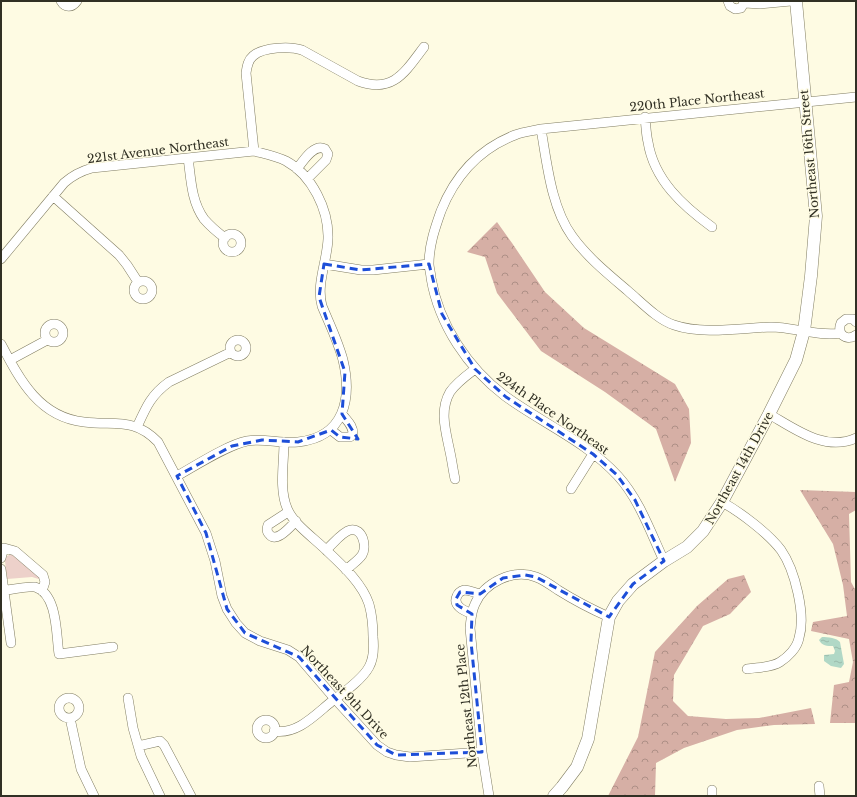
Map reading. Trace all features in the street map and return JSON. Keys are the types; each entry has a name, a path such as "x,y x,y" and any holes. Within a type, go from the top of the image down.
{"street":[{"path":"61,1 64,5 70,6 77,1"},
{"path":"728,1 730,6 736,9 741,8 745,2 760,4 791,1"},
{"name":"Northeast 16th Street","path":"796,1 816,216 804,331"},
{"path":"254,151 246,73 247,64 252,56 258,52 265,50 295,48 302,50 358,81 366,84 379,85 394,81 400,77 424,47"},
{"name":"220th Place Northeast","path":"541,128 856,97"},
{"path":"645,117 648,143 658,172 675,196 691,212 712,227"},
{"path":"454,479 450,451 445,433 445,408 451,391 475,368 460,348 442,314 433,287 429,264 433,233 444,205 456,182 471,163 492,146 515,135 541,128 551,187 559,211 571,235 594,262 655,314 673,325 701,329 785,327 830,334 840,333 848,338 852,338 856,335"},
{"name":"221st Avenue Northeast","path":"1,259 71,176 82,171 92,168 254,151 286,161 302,174 316,192 327,224 328,239 324,264"},
{"path":"188,158 193,194 198,207 209,225 224,238"},
{"path":"53,196 119,255 138,282"},
{"path":"177,476 241,443 262,440 298,442 311,439 331,430 337,423 342,414 346,393 345,372 342,358 319,297 324,264 347,269 367,270 429,264"},
{"path":"840,333 839,326 843,320 850,319 856,322"},
{"name":"Northeast 14th Drive","path":"554,796 577,768 588,739 609,617 618,601 629,588 664,561 686,547 703,531 722,502 769,414 796,360 804,331"},
{"path":"10,360 47,340"},
{"name":"Northeast 9th Drive","path":"1,344 21,381 42,405 67,418 83,422 118,423 137,427 150,434 158,442 206,533 215,561 222,596 227,609 245,633 260,641 288,650 299,657 335,699 378,745 387,752 410,757 482,752"},
{"path":"137,427 152,396 160,388 169,382 231,352"},
{"name":"224th Place Northeast","path":"475,368 490,384 506,397 593,454 617,475 626,485 635,500 664,561"},
{"path":"331,430 340,437 350,437 353,434 351,425 342,414"},
{"path":"769,414 810,437 830,442 840,442 856,438"},
{"path":"274,731 282,732 298,727 358,680 369,667 373,658 374,647 372,620 369,605 360,586 326,550 291,517 288,512 284,500 283,489 284,442"},
{"path":"571,489 593,454"},
{"path":"722,502 739,512 780,550 793,574 798,593 801,631 795,648 788,656 771,666 747,669"},
{"path":"288,512 268,525 267,530 269,535 278,537 296,522"},
{"path":"326,550 349,531 355,530 362,535 364,551 360,557 346,570"},
{"path":"1,558 4,548 15,551 43,575 45,582 42,591"},
{"path":"1,568 2,590 11,643"},
{"path":"472,614 457,605 456,596 460,592 465,590 480,594 494,582 514,575 536,577 590,609 609,617"},
{"path":"2,590 35,587 45,593 52,605 59,654 113,647"},
{"name":"Northeast 12th Place","path":"480,594 472,614 470,628 482,752 489,796"},
{"path":"128,698 133,728 141,756 160,796"},
{"path":"70,718 81,769 94,796"},
{"path":"138,746 160,741 164,745 191,796"},
{"path":"819,786 820,796"}],"highlighted area":[{"path":"324,264 361,270 429,264 442,314 475,369 506,397 593,454 617,475 635,500 664,561 633,584 609,617 536,577 525,575 503,578 480,594 460,592 456,599 457,605 472,614 471,642 482,752 396,755 377,745 299,657 245,633 227,609 206,533 177,476 232,446 262,440 298,442 331,430 340,437 358,439 342,414 345,372 319,297"}],"green space":[{"path":"497,222 545,292 584,328 675,384 689,409 691,443 675,482 656,429 605,392 541,351 497,293 485,257 467,252"},
{"path":"800,490 856,492 856,510 849,514 851,582 856,591 856,723 830,723 834,685 849,682 853,662 849,639 811,631 813,622 847,616 843,585 833,544"},
{"path":"744,575 751,592 730,614 703,626 674,675 673,701 688,716 726,719 759,718 811,708 815,724 774,725 737,730 684,748 656,763 655,796 608,796 638,737 655,652 697,606 728,579"}],"shaded area":[{"path":"11,554 16,555 42,580 32,577 7,579 5,561 7,556"}],"water":[{"path":"822,637 835,639 840,642 844,664 841,668 831,666 824,661 824,655 834,654 835,651 833,646 825,645 820,642 819,640"}]}
